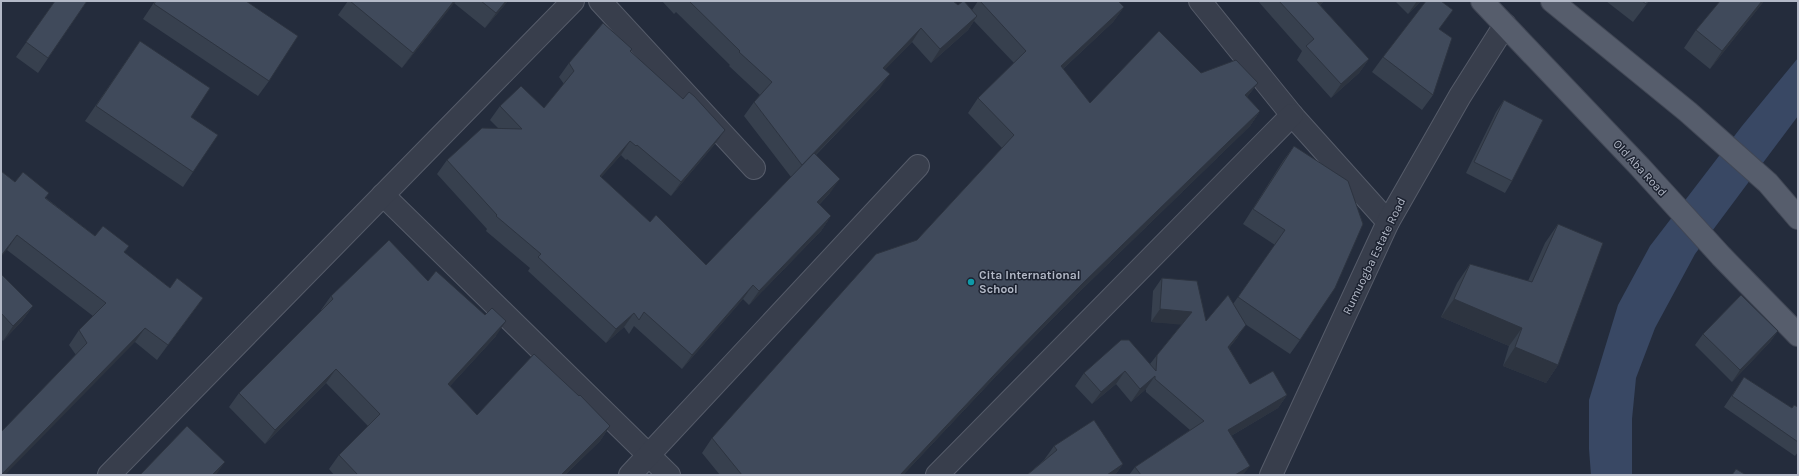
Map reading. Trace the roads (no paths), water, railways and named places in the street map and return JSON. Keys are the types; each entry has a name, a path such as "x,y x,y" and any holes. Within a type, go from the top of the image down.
{"main road":[{"name":"Old Aba Road","path":"1482,1 1640,167 1721,256 1798,335"},
{"path":"1552,1 1688,112 1768,184 1798,218"}],"street":[{"path":"109,475 573,1"},
{"path":"600,1 754,168"},
{"path":"1200,1 1292,115 1388,222"},
{"name":"Rumuogba Estate Road","path":"1271,475 1388,222 1460,96 1505,25"},
{"path":"937,475 1292,115"},
{"path":"630,475 918,166"},
{"path":"383,194 669,475"}],"water":[{"path":"1798,58 1798,116 1695,254 1655,328 1636,378 1632,419 1632,475 1591,475 1589,449 1589,400 1618,305 1650,246 1742,126"}],"place":[{"name":"Cita International School","path":"971,282"}]}
